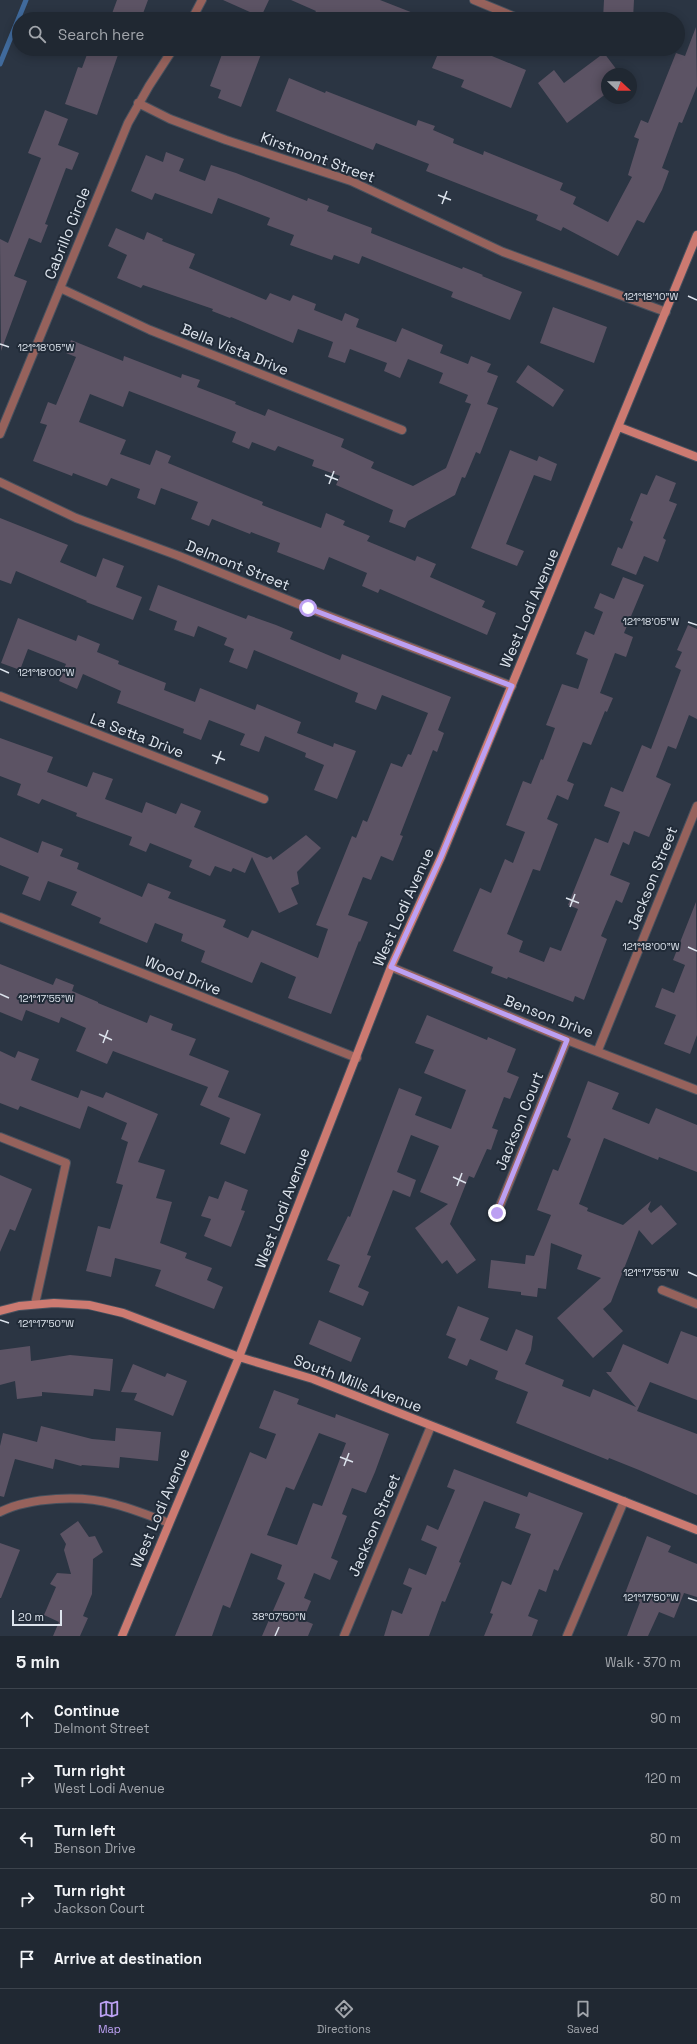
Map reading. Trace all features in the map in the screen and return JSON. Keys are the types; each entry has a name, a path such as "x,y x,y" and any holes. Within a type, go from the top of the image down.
{"main road":[{"name":"West Lodi Avenue","path":"122,1636 239,1357 357,1058 391,967 441,857 697,235"},
{"path":"619,427 697,457"},
{"name":"South Mills Avenue","path":"0,1311 35,1304 70,1303 104,1308 142,1319 239,1357 313,1379 697,1530"}],"street":[{"path":"196,12 202,0"},
{"path":"474,0 503,12"},
{"name":"Cabrillo Circle","path":"0,434 121,139 138,103 168,56"},
{"name":"Kirstmont Street","path":"138,103 170,119 226,140 351,181 504,252 666,312"},
{"name":"Bella Vista Drive","path":"60,288 150,330 402,430"},
{"name":"Delmont Street","path":"0,482 76,518 179,556 308,608 512,686"},
{"name":"La Setta Drive","path":"0,696 264,799"},
{"name":"Jackson Street","path":"598,1050 697,806"},
{"name":"Wood Drive","path":"0,917 357,1058"},
{"name":"Benson Drive","path":"391,967 567,1040 598,1050 697,1090"},
{"name":"Jackson Court","path":"497,1213 567,1040"},
{"path":"0,1137 66,1163 35,1304"},
{"path":"662,1290 697,1304"},
{"name":"Jackson Street","path":"344,1636 431,1426"},
{"path":"0,1512 37,1501 88,1499 114,1504 169,1523"},
{"path":"567,1636 624,1501"}],"building":[{"path":"117,0 148,0 144,12 113,12"},
{"path":"223,0 269,0 263,12 250,12"},
{"path":"291,0 380,0 411,12 315,12 316,11"},
{"path":"604,0 634,0 633,12 603,12"},
{"path":"696,27 697,86 682,123 679,122 662,168 669,171 662,190 644,223 637,220 618,256 563,227 561,231 536,220 538,215 426,171 429,164 376,143 373,150 276,111 289,78 325,93 326,91 416,126 418,120 435,126 433,130 454,139 453,143 483,155 484,151 563,183 560,190 576,197 573,204 608,222 632,177 628,175 639,139 634,137 641,120 648,123 675,56 685,56"},
{"path":"86,56 118,56 97,115 65,104 78,67 82,68"},
{"path":"221,56 260,56 241,107 218,98 221,90 210,86"},
{"path":"437,56 492,56 526,70 511,108 461,87 464,80 432,68"},
{"path":"600,56 606,56 615,68 601,68 601,98 567,123 538,83 554,70 564,83"},
{"path":"45,110 68,119 58,145 79,153 72,170 66,168 45,224 48,225 41,243 29,238 14,276 27,281 1,351 0,239 8,243 41,158 28,153"},
{"path":"166,152 184,159 179,171 205,181 211,165 236,173 307,201 308,198 329,206 327,211 372,228 371,233 462,269 463,267 522,292 510,320 451,297 453,292 362,256 359,264 334,255 332,260 290,245 294,235 267,225 270,218 218,198 212,214 155,193 152,200 131,191 146,155 163,162"},
{"path":"116,228 144,240 147,232 163,239 162,241 195,254 189,268 266,300 270,293 290,301 293,295 316,304 314,310 342,321 345,313 359,319 356,327 396,342 402,328 443,345 440,353 468,364 471,356 491,364 487,372 498,376 487,404 498,408 480,454 476,452 465,478 462,477 455,495 408,521 405,528 389,522 393,510 336,485 340,476 312,466 314,460 278,446 275,451 252,442 249,449 232,442 236,432 129,391 123,407 90,394 79,422 126,440 120,454 150,465 156,450 171,456 168,463 263,502 262,505 321,528 326,513 345,521 343,525 370,536 367,541 415,561 417,556 436,564 430,577 485,601 482,607 496,613 487,635 380,589 378,593 362,586 367,573 329,557 324,570 277,552 280,543 251,532 250,534 212,519 209,526 191,519 198,502 161,488 155,505 137,498 140,489 111,478 107,486 73,473 72,476 33,461 47,425 40,423 48,402 56,405 76,357 66,353 71,340 123,361 124,356 181,378 182,374 200,380 197,387 236,402 235,404 265,416 268,409 344,439 341,447 374,462 371,468 413,486 446,468 471,404 465,402 468,395 439,383 443,373 408,359 400,378 384,371 387,363 350,349 345,363 328,357 333,342 298,329 293,343 231,317 230,318 212,311 213,309 143,285 141,288 117,278 127,255 108,246"},
{"path":"553,307 607,327 594,363 540,343"},
{"path":"528,365 564,390 553,407 516,382"},
{"path":"510,450 537,461 539,456 557,464 551,481 534,475 506,544 524,551 517,566 471,548"},
{"path":"656,475 676,483 669,501 677,504 663,538 666,540 658,562 644,556 636,575 611,565 618,547 622,549 633,522 630,520 641,493 647,495"},
{"path":"0,518 68,545 60,562 96,577 103,558 124,566 116,587 142,597 133,620 86,602 87,601 16,571 11,584 0,580"},
{"path":"623,577 644,585 624,633 633,637 626,657 615,653 600,693 613,698 607,712 605,711 591,745 583,742 567,781 574,784 568,800 557,795 547,819 558,824 540,871 533,869 507,934 523,941 519,952 544,962 550,947 561,951 578,909 568,905 595,838 608,843 620,812 604,806 611,787 623,792 642,745 651,749 681,670 675,667 682,652 677,650 688,625 697,629 697,719 689,715 676,749 668,746 656,777 671,784 649,837 634,831 629,845 623,842 610,875 630,883 622,903 616,900 601,936 607,939 584,1000 575,996 573,1002 508,977 507,979 491,973 493,967 453,951 480,888 491,893 505,859 513,863 525,832 506,825 523,781 531,784 541,759 543,760 555,728 546,725 562,684 578,689 588,659 576,654 585,631 594,635 603,612 594,608 600,593 614,599"},
{"path":"158,585 246,619 248,615 293,632 290,639 340,660 342,654 451,697 438,730 444,733 437,752 433,750 400,835 403,836 393,861 381,856 371,880 363,877 348,915 368,922 360,942 359,941 331,1014 288,998 296,977 261,962 252,983 201,962 205,951 181,941 183,934 155,923 147,943 99,923 101,918 71,905 77,892 48,881 40,901 22,894 29,877 0,865 0,837 38,853 42,841 63,849 60,856 79,863 77,869 142,897 148,883 171,892 168,898 226,920 223,927 248,938 252,930 318,958 328,929 316,925 352,836 356,838 363,820 367,822 391,763 402,767 408,754 411,755 428,713 382,695 376,710 355,702 358,693 254,650 247,669 229,662 234,649 224,645 227,638 198,626 194,637 174,630 177,621 149,610"},
{"path":"18,618 76,641 78,635 100,644 97,652 119,661 118,664 166,683 164,690 195,702 200,688 255,710 257,704 301,722 297,733 333,747 334,743 356,751 337,799 314,790 324,765 305,757 306,753 265,736 259,752 240,745 245,734 209,720 201,740 183,733 184,729 117,703 121,691 83,674 77,689 59,681 66,664 28,649 20,670 1,663"},
{"path":"0,738 53,757 47,772 87,787 93,772 113,779 105,799 142,813 146,802 176,814 181,803 201,811 194,827 267,858 271,856 273,860 306,835 321,848 297,872 299,884 291,888 298,904 279,913 252,857 245,873 233,868 231,872 215,866 210,876 189,867 192,860 150,843 146,852 129,845 132,837 76,816 77,813 42,799 39,804 17,795 21,784 0,776"},
{"path":"696,902 697,1035 690,1054 664,1044 676,1015 655,1007 662,988 674,993 685,965 673,960"},
{"path":"0,964 53,985 56,978 74,985 72,991 98,1003 147,1023 150,1015 173,1024 171,1030 196,1039 189,1055 229,1071 218,1097 261,1114 245,1154 220,1144 230,1118 200,1105 208,1087 113,1051 107,1064 76,1051 86,1028 61,1017 59,1023 26,1010 22,1021 0,1012"},
{"path":"427,1015 487,1040 488,1037 516,1049 507,1072 519,1077 510,1099 504,1097 492,1128 498,1130 491,1150 487,1149 474,1178 469,1176 450,1224 476,1260 457,1274 447,1260 442,1264 415,1228 448,1204 420,1192 439,1146 411,1135 397,1172 416,1180 410,1197 393,1190 367,1255 371,1256 358,1287 369,1292 363,1306 329,1292 340,1265 327,1260 348,1216 350,1217 399,1088 422,1097 415,1115 451,1129 466,1090 424,1073 434,1050 415,1043"},
{"path":"0,1051 15,1058 18,1051 39,1059 31,1080 78,1098 81,1090 103,1098 106,1092 158,1114 138,1162 165,1170 156,1198 172,1202 160,1243 187,1253 185,1258 212,1268 207,1280 223,1287 214,1309 155,1286 161,1270 115,1258 111,1277 86,1271 98,1226 110,1229 123,1185 116,1183 128,1142 121,1139 127,1123 88,1106 80,1129 20,1106 18,1110 0,1103"},
{"path":"588,1081 619,1093 612,1109 649,1124 656,1108 697,1125 697,1172 659,1157 658,1160 604,1138 579,1204 588,1208 587,1211 623,1225 651,1201 648,1209 651,1213 661,1205 677,1224 652,1245 639,1230 611,1302 603,1309 623,1331 593,1358 557,1318 601,1278 577,1269 582,1255 551,1243 546,1289 538,1288 537,1297 521,1295 521,1292 488,1288 491,1260 525,1264 526,1255 534,1256 551,1215 537,1210 553,1169 558,1171 571,1139 567,1137"},
{"path":"0,1175 32,1189 15,1231 10,1229 0,1252"},
{"path":"225,1181 248,1190 241,1210 245,1211 231,1247 204,1236 211,1219 201,1216 209,1196 218,1199"},
{"path":"458,1306 489,1318 480,1340 507,1351 516,1329 533,1336 531,1350 525,1364 564,1380 562,1386 590,1397 593,1389 636,1407 606,1372 611,1372 623,1344 668,1364 681,1331 697,1337 697,1400 650,1382 637,1411 697,1434 697,1495 609,1458 608,1460 516,1423 528,1392 495,1379 498,1371 470,1359 467,1366 448,1358 456,1339 446,1335"},
{"path":"319,1320 361,1338 351,1362 309,1344"},
{"path":"30,1346 31,1361 70,1355 113,1359 110,1391 94,1389 93,1396 42,1392 42,1396 17,1399 15,1381 0,1385 0,1350"},
{"path":"133,1364 165,1377 167,1373 187,1381 173,1416 134,1400 137,1393 121,1392"},
{"path":"274,1390 299,1399 297,1404 335,1418 336,1414 389,1434 366,1493 352,1488 342,1514 347,1516 331,1558 338,1561 330,1580 314,1573 304,1598 311,1601 303,1620 313,1624 308,1636 262,1636 285,1583 277,1579 282,1565 251,1553 230,1608 223,1605 212,1636 175,1636 250,1452 266,1459 276,1434 259,1428","holes":["319,1433 346,1443 322,1506 313,1503 297,1545 267,1535 286,1487 294,1490"]},
{"path":"41,1426 92,1439 115,1441 116,1428 161,1432 158,1461 120,1457 119,1468 81,1466 55,1459 53,1469 15,1459 4,1497 0,1496 0,1446 3,1433 37,1442"},
{"path":"454,1469 527,1497 529,1492 583,1513 558,1571 554,1569 546,1592 539,1589 528,1616 538,1620 532,1636 484,1636 493,1614 490,1613 502,1581 511,1585 531,1534 515,1528 520,1514 484,1501 459,1562 461,1563 445,1602 442,1601 429,1636 384,1636 392,1610 402,1614 412,1588 403,1584 409,1568 426,1575 437,1547 421,1540 427,1525 438,1530 455,1490 447,1487"},
{"path":"78,1521 89,1537 95,1536 103,1552 93,1559 92,1594 83,1616 88,1618 80,1636 53,1636 59,1622 44,1615 56,1587 50,1584 57,1573 71,1574 64,1550 66,1544 60,1534"},
{"path":"647,1536 671,1546 668,1552 697,1564 697,1597 684,1593 674,1618 659,1612 648,1636 627,1636 640,1602 624,1596"},
{"path":"0,1543 20,1550 1,1598 0,1598"}],"waterway":[{"path":"21,12 26,0"},
{"path":"0,64 12,34"}],"route":[{"path":"308,608 512,686 441,857 391,967 567,1040 497,1213"}]}
